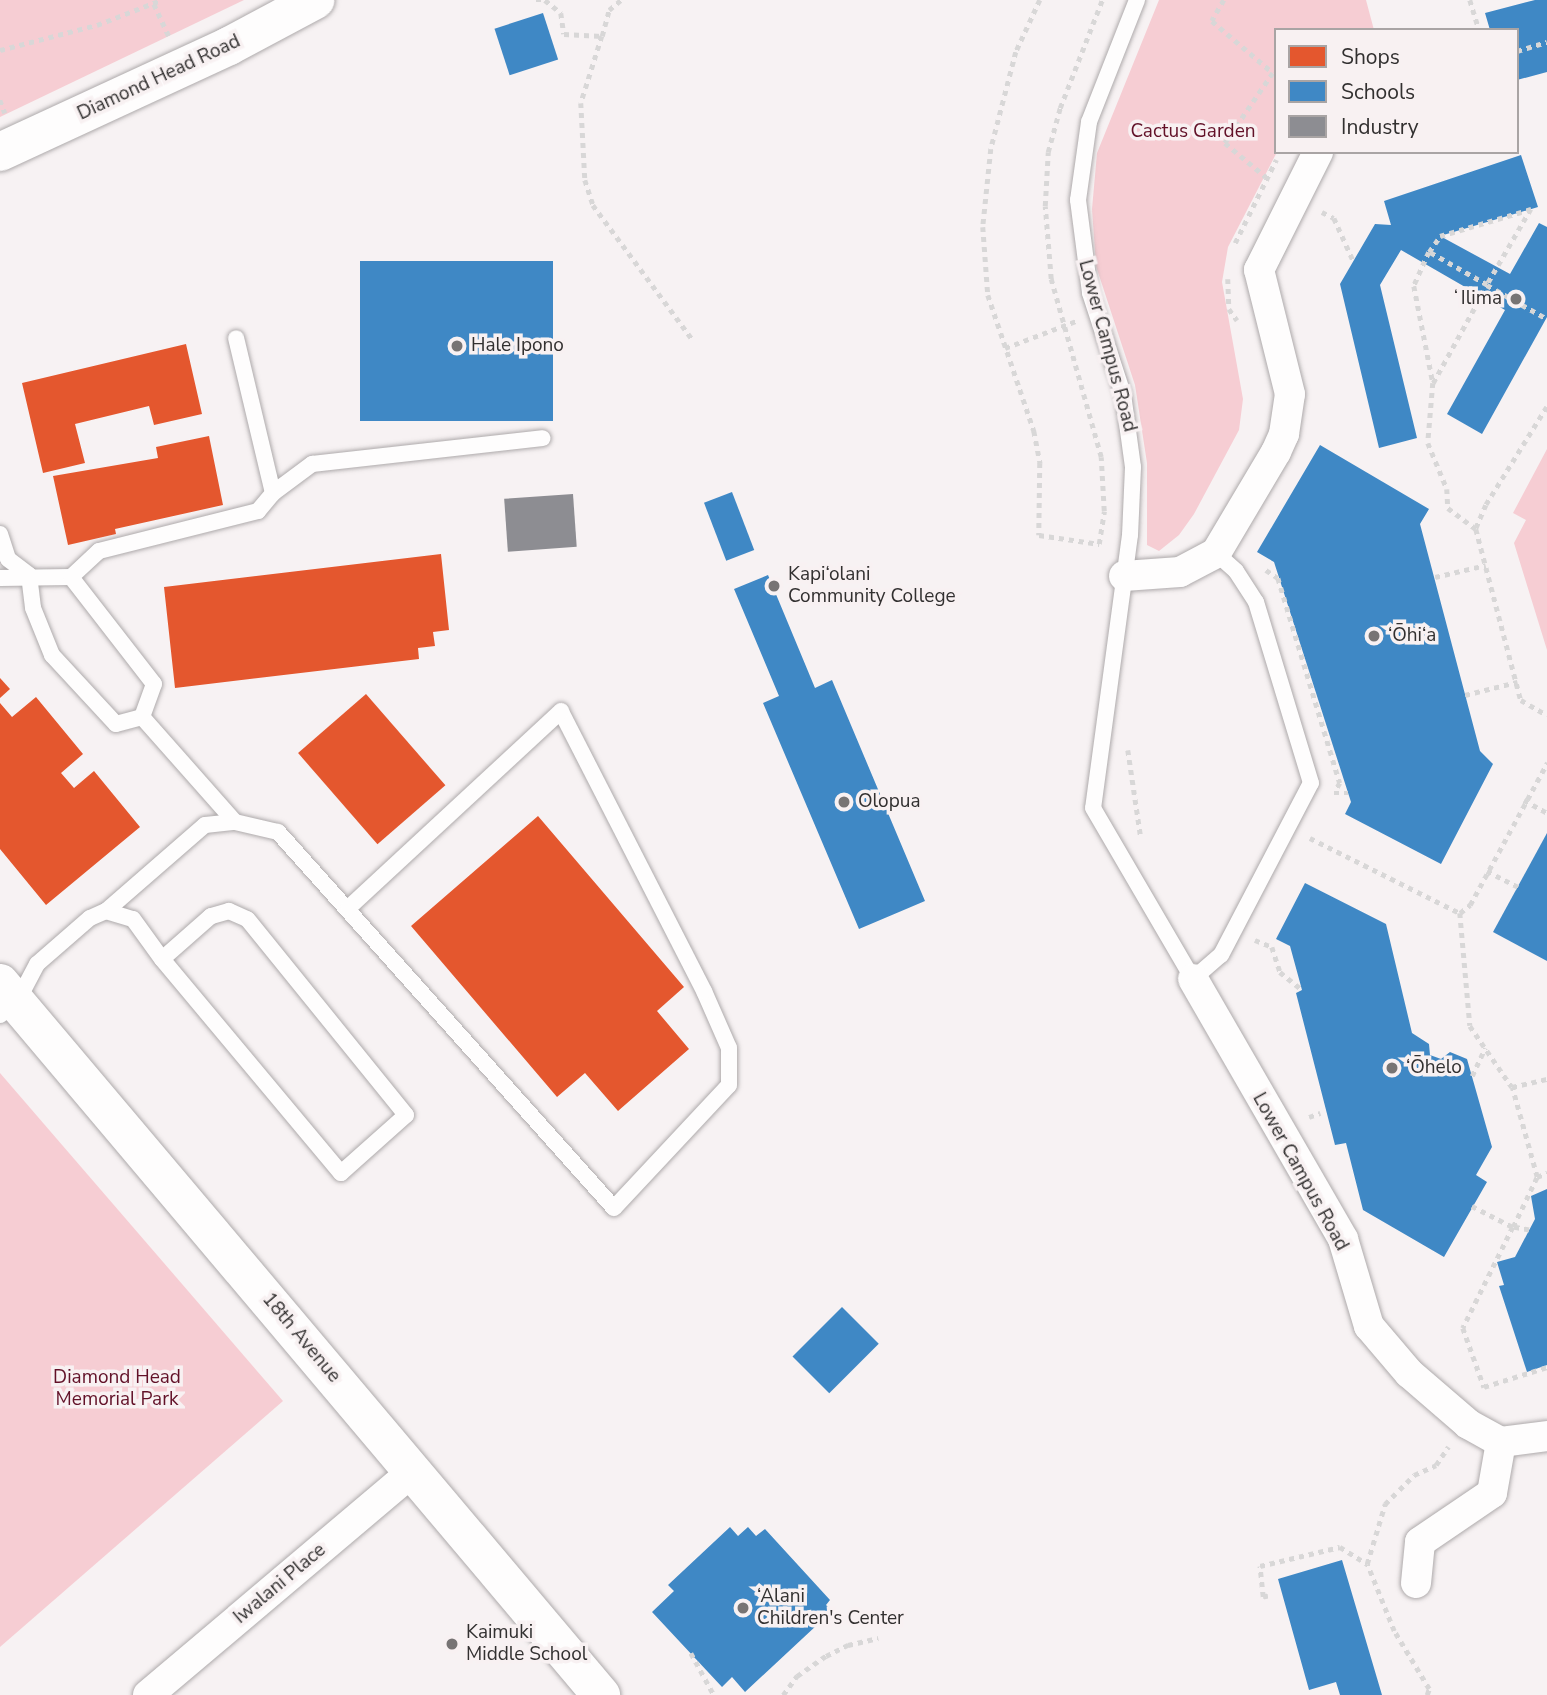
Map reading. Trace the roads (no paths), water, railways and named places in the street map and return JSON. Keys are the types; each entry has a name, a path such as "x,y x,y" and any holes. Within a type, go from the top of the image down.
{"street":[{"name":"Diamond Head Road","path":"0,152 229,46 315,0"},
{"path":"1124,576 1180,572 1216,553 1276,452 1288,415 1290,394 1259,270 1317,154"},
{"name":"Lower Campus Road","path":"1193,979 1343,1239 1369,1326 1409,1373 1468,1424 1501,1442"},
{"name":"18th Avenue","path":"6,1000 601,1695"},
{"path":"1416,1583 1420,1542 1492,1493 1501,1442 1547,1436"},
{"name":"Iwalani Place","path":"148,1695 411,1473"}],"lane":[{"name":"Lower Campus Road","path":"1137,0 1088,122 1078,200 1090,293 1131,433 1133,496 1093,808 1193,979"},
{"path":"236,338 273,494"},
{"path":"0,578 29,575 71,577 99,551 258,511 273,494 312,464 543,438"},
{"path":"0,534 8,559 29,575 33,608 52,655 116,724 142,717"},
{"path":"1193,979 1221,955 1311,783 1256,602 1236,571 1216,553"},
{"path":"71,577 154,684 142,717"},
{"path":"6,1000 37,964 90,918 106,911 205,825 235,822 278,832 349,907 614,1208 729,1085 729,1048 704,991 561,710 349,907"},
{"path":"142,717 235,822"},
{"path":"106,911 133,919 162,959 341,1172 406,1115 247,919 229,911 211,916 162,959"}],"place":[{"name":"ʻIlima","path":"1516,299"},
{"name":"Hale Ipono","path":"457,346"},
{"name":"Kapi‘olani Community College","path":"774,586"},
{"name":"‘Ōhi‘a","path":"1374,636"},
{"name":"Olopua","path":"844,802"},
{"name":"‘Ōhelo","path":"1392,1068"},
{"name":"‘Alani Children's Center","path":"743,1608"},
{"name":"Kaimuki Middle School","path":"452,1644"}],"park label":[{"name":"Cactus Garden","path":"1193,132"},
{"name":"Diamond Head Memorial Park","path":"117,1389"}]}
